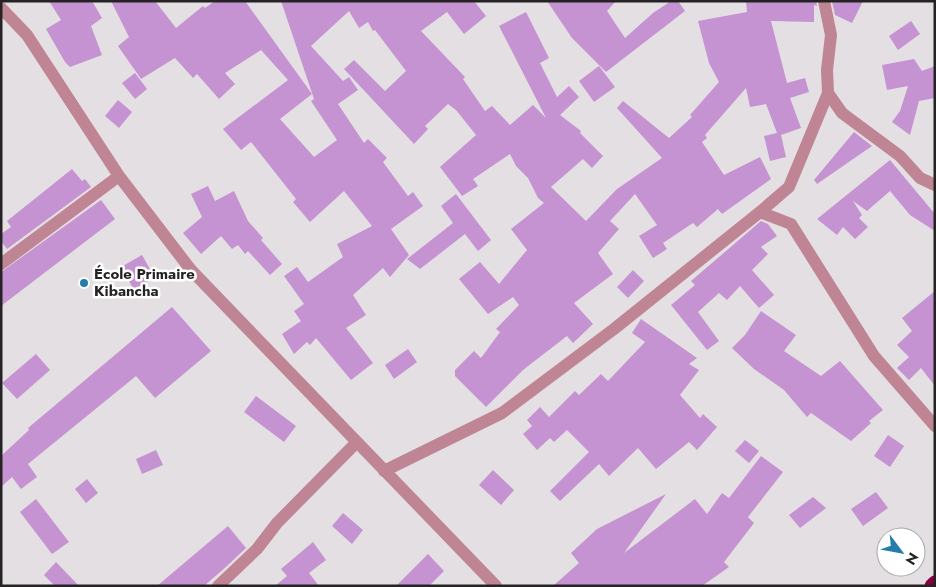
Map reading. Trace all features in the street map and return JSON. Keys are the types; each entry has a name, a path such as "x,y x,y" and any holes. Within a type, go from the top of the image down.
{"highway":[{"path":"932,586 935,583"}],"street":[{"path":"384,471 502,413 614,329 789,187 828,93 826,70 831,35 824,1"},
{"path":"1,8 27,35 119,176 191,270 496,586"},
{"path":"828,93 842,113 900,156 920,178 935,185"},
{"path":"1,264 119,176"},
{"path":"760,212 791,224 874,356 935,426"},
{"path":"218,586 257,549 277,523 356,442"}],"building":[{"path":"49,1 92,1 102,18 91,26 102,55 70,67 65,62 46,29 61,20"},
{"path":"111,1 155,1 176,28 203,6 205,8 215,1 245,1 312,94 280,119 314,157 337,140 311,101 314,99 281,1 474,1 486,16 464,34 447,12 421,31 465,77 463,79 485,111 492,106 510,125 533,105 546,118 499,26 526,12 549,58 540,63 557,97 569,86 579,97 560,115 581,131 580,133 603,156 592,168 583,159 551,187 586,221 617,189 662,158 617,108 623,101 669,138 692,117 690,115 719,82 709,63 698,21 747,12 746,1 816,1 817,6 814,5 814,22 771,21 787,83 805,78 809,92 790,98 801,128 781,135 786,157 770,161 764,136 777,133 766,104 750,107 746,88 705,135 707,138 702,142 724,175 760,157 771,179 722,214 718,209 697,227 693,223 663,243 667,249 653,258 639,236 657,225 635,194 610,221 619,229 598,253 613,274 574,303 593,324 573,343 567,336 523,370 486,407 455,376 455,370 474,351 481,358 500,332 496,329 519,305 513,297 488,314 459,279 480,262 499,284 527,250 511,229 544,203 538,198 528,178 516,166 510,154 473,179 478,186 462,196 440,167 476,135 456,110 448,104 425,126 428,129 414,144 344,69 354,60 385,91 406,71 375,30 373,31 368,22 359,28 349,11 311,46 343,81 349,77 358,90 338,104 364,143 368,139 387,158 383,162 408,196 413,192 423,206 391,229 409,255 390,277 383,268 353,295 366,315 346,328 373,363 351,380 316,338 310,345 307,342 294,354 282,334 301,321 294,311 304,304 284,276 297,267 308,282 343,257 337,244 372,226 344,191 310,222 293,202 296,199 251,142 241,150 223,129 288,80 261,50 225,73 235,84 219,99 197,74 193,78 175,58 141,79 118,46 129,37"},
{"path":"547,1 616,1 607,11 625,38 653,13 671,1 678,1 685,11 606,72 572,38"},
{"path":"832,1 863,1 852,23 835,15"},
{"path":"911,21 920,34 898,50 889,36"},
{"path":"914,59 922,71 935,66 935,98 919,101 910,135 892,122 900,111 908,86 887,90 882,65"},
{"path":"599,66 615,87 594,102 579,81"},
{"path":"135,73 147,89 135,99 122,83"},
{"path":"118,100 132,112 119,128 105,116"},
{"path":"854,132 872,146 817,184 814,180"},
{"path":"890,160 935,214 935,231 910,215 890,191 867,211 853,201 862,215 859,218 868,227 855,239 843,227 837,235 817,219"},
{"path":"72,169 82,181 85,179 91,187 7,249 1,241 1,234 11,227 7,221"},
{"path":"208,186 215,201 234,191 248,221 263,238 261,240 282,264 270,275 248,251 245,254 238,245 232,249 221,236 201,254 183,233 202,217 191,194"},
{"path":"456,194 491,240 478,251 465,234 420,269 407,259 453,223 441,206"},
{"path":"101,200 115,219 1,306 1,272"},
{"path":"761,221 768,224 777,236 761,247 768,254 752,270 774,295 759,308 740,286 727,300 719,293 698,312 719,341 707,350 671,305 695,285 691,281"},
{"path":"142,255 155,278 134,290 121,267"},
{"path":"633,270 644,281 628,298 617,287"},
{"path":"935,291 935,386 921,368 909,380 897,368 909,357 897,345 912,331 902,318"},
{"path":"172,307 211,351 155,398 136,376 28,464 37,477 21,489 12,477 1,487 1,456 29,430 28,428"},
{"path":"761,311 796,335 784,351 821,376 840,361 883,410 869,421 871,423 851,441 811,413 807,417 784,390 754,369 732,348 745,335"},
{"path":"641,319 697,358 689,364 699,370 680,395 700,418 703,414 717,427 697,450 689,442 656,469 638,448 609,476 599,464 560,501 550,491 589,452 567,430 554,442 550,438 537,450 523,434 532,426 527,420 540,407 549,417 575,391 579,395 601,374 608,381 645,342 632,333"},
{"path":"408,349 417,362 394,379 385,365"},
{"path":"36,354 50,370 17,399 2,383"},
{"path":"256,396 296,426 284,442 244,412"},
{"path":"888,435 904,446 890,467 874,456"},
{"path":"745,440 759,451 749,463 735,451"},
{"path":"156,450 163,465 142,474 136,459"},
{"path":"761,456 783,472 748,517 754,523 724,562 729,567 702,586 553,586 579,563 571,553 597,529 666,494 624,553 695,499 707,514 722,493 729,498"},
{"path":"493,470 514,490 501,505 479,485"},
{"path":"87,479 98,493 86,503 75,489"},
{"path":"876,492 888,508 863,526 851,509"},
{"path":"813,497 826,508 800,528 789,515"},
{"path":"36,499 69,542 52,554 20,512"},
{"path":"343,513 363,530 352,544 332,526"},
{"path":"228,526 246,548 204,586 157,586"},
{"path":"313,542 326,560 309,573 319,586 275,586 287,576 281,569"},
{"path":"428,554 444,571 429,586 396,586"},
{"path":"56,562 79,586 55,586 44,575"}],"place":[{"name":"École Primaire Kibancha","path":"84,283"}]}
